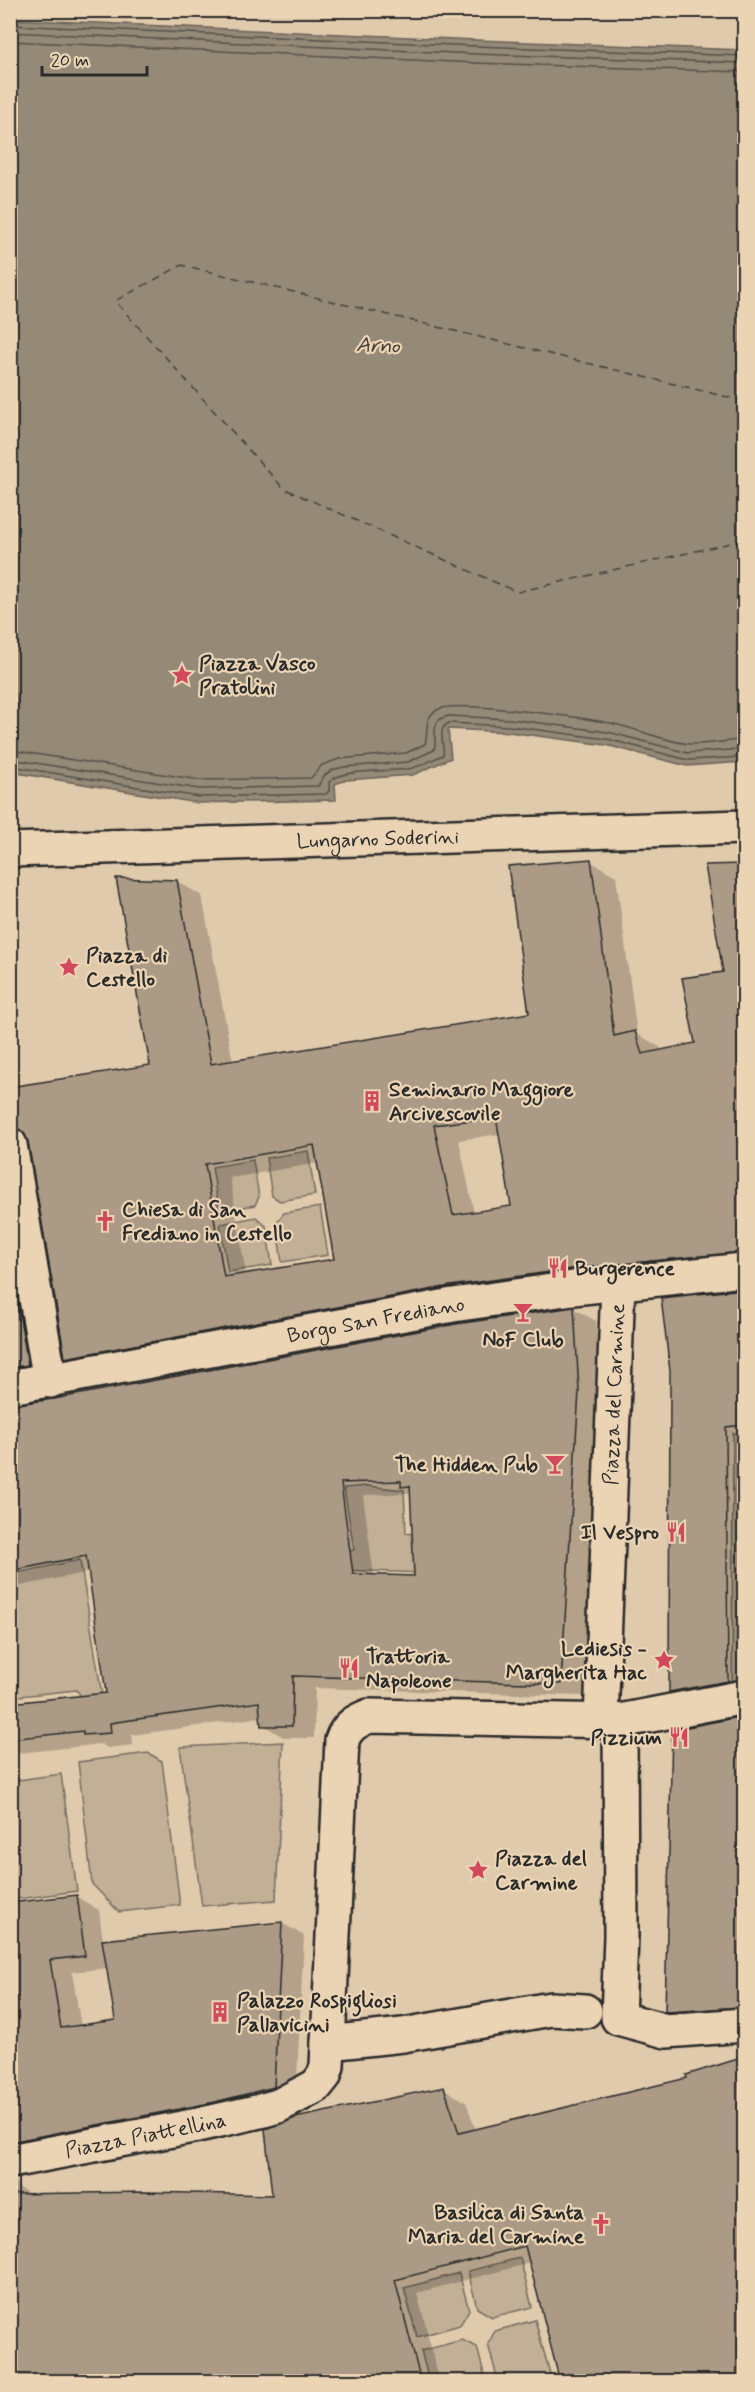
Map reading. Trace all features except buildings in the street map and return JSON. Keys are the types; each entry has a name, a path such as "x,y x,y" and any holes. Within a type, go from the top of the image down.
{"street":[{"name":"Lungarno Soderini","path":"10,850 744,827"},
{"path":"10,1145 50,1381"},
{"name":"Borgo San Frediano","path":"10,1388 453,1305 573,1288 744,1270"},
{"name":"Piazza del Carmine","path":"618,1284 611,1721 621,1936 618,2018 648,2027 669,2030 744,2025"},
{"path":"585,2011 551,2009 403,2035 328,2043 342,1740 345,1731 359,1720 369,1716 611,1721 744,1698"},
{"name":"Piazza Piattellina","path":"10,2161 198,2125 278,2106 320,2082 327,2066 328,2043"}],"shaded area":[{"path":"308,1151 315,1195 280,1201 272,1196 266,1158"},
{"path":"253,1160 259,1197 255,1205 219,1211 212,1167"},
{"path":"320,1207 328,1255 282,1262 276,1223 284,1213"},
{"path":"256,1217 266,1226 272,1265 228,1272 220,1224"},
{"path":"744,1432 744,1685 732,1688 733,1433"},
{"path":"368,1486 404,1490 406,1533 422,1535 422,1573 342,1570 340,1553 354,1550 344,1488"},
{"path":"80,1560 104,1708 83,1711 79,1693 76,1690 11,1697 11,1574"},
{"path":"283,1742 276,1900 202,1906 180,1747"},
{"path":"148,1753 162,1761 180,1905 119,1912 92,1884 78,1762"},
{"path":"61,1774 77,1891 11,1900 11,1781"},
{"path":"520,2258 532,2307 492,2317 477,2308 468,2271"},
{"path":"459,2273 469,2310 460,2325 417,2337 404,2288"},
{"path":"535,2320 551,2377 534,2381 498,2381 488,2344 495,2331"},
{"path":"462,2340 477,2347 486,2381 429,2381 421,2351"}],"water":[{"name":"Arno","path":"10,19 744,50 744,762 687,766 606,745 508,732 448,729 451,758 413,775 346,780 335,784 336,800 198,803 11,772"}],"ferry route":[{"path":"744,401 182,265 115,301 283,488 517,592 744,540"}],"place":[{"name":"Piazza Vasco Pratolini","path":"182,675"},
{"name":"Piazza di Cestello","path":"69,967"},
{"name":"Seminario Maggiore Arcivescovile","path":"372,1101"},
{"name":"Chiesa di San Frediano in Cestello","path":"105,1221"},
{"name":"Burgerence","path":"558,1268"},
{"name":"NoF Club","path":"523,1312"},
{"name":"The Hidden Pub","path":"555,1464"},
{"name":"Il Vespro","path":"676,1532"},
{"name":"Lediesis - Margherita Hac","path":"664,1660"},
{"name":"Trattoria Napoleone","path":"349,1668"},
{"name":"Pizzium","path":"679,1737"},
{"name":"Piazza del Carmine","path":"478,1870"},
{"name":"Palazzo Rospigliosi Pallavicini","path":"220,2012"},
{"name":"Basilica di Santa Maria del Carmine","path":"601,2224"}]}
